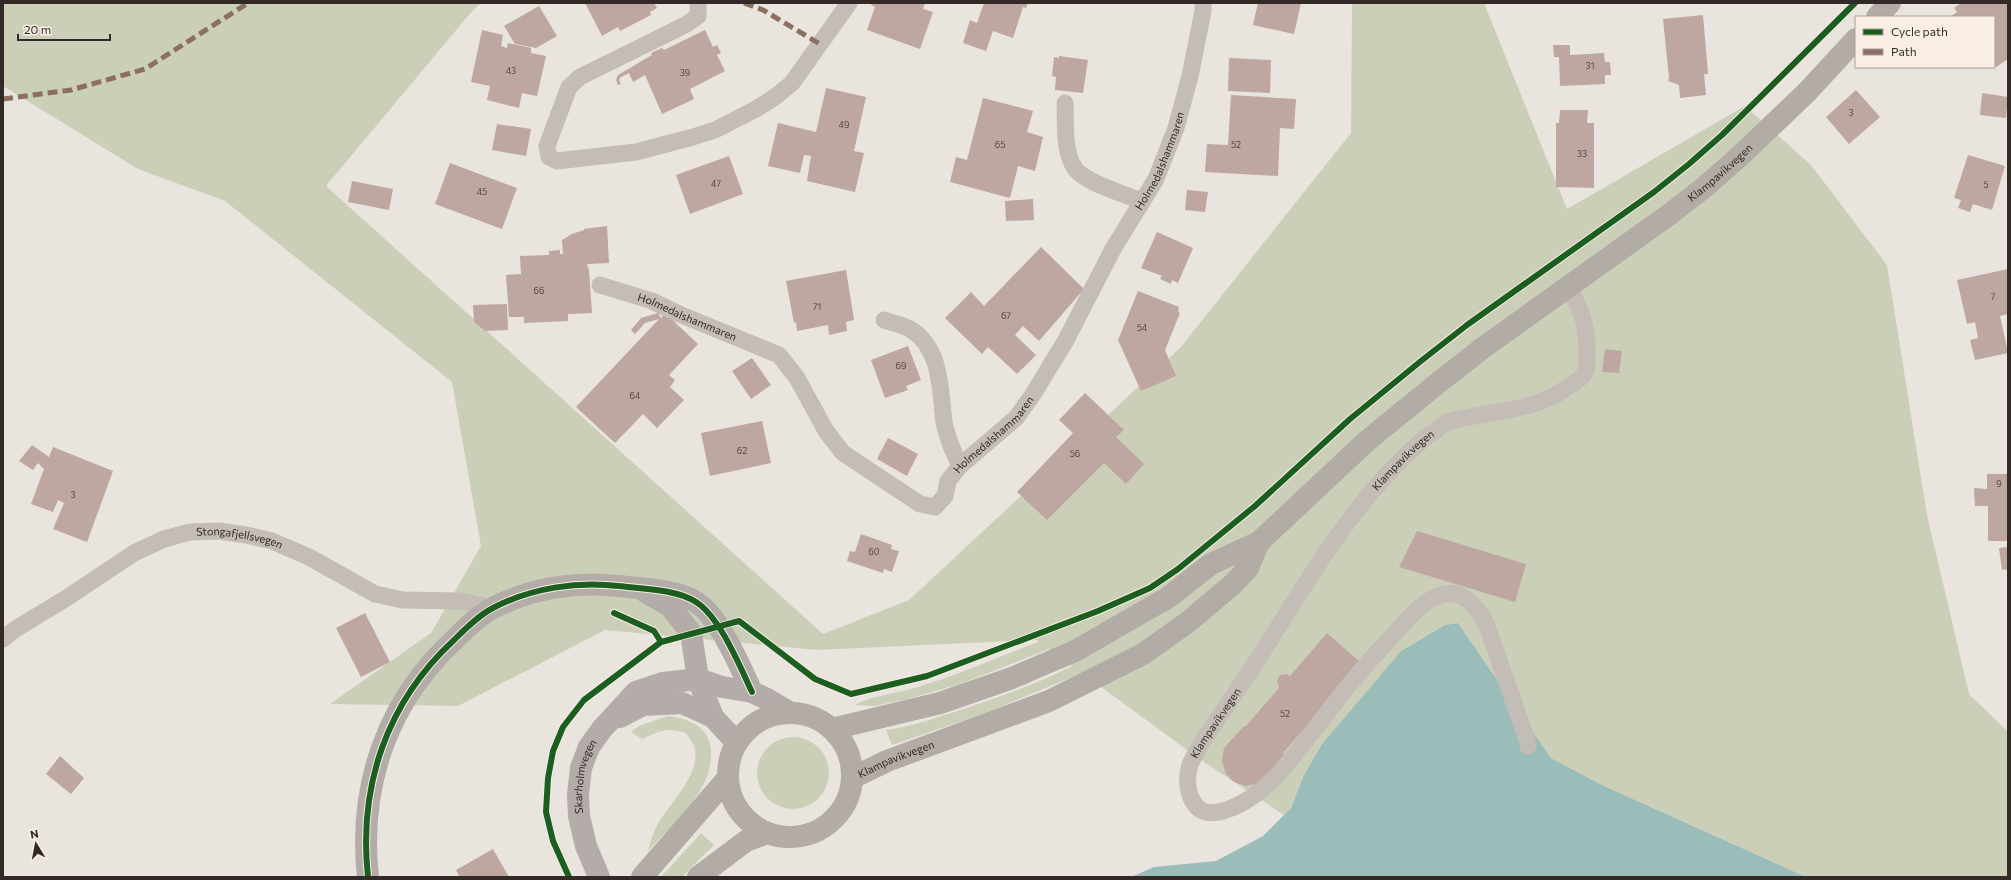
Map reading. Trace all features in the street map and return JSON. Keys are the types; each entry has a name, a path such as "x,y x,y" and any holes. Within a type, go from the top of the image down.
{"main road":[{"path":"1878,16 1890,3"},
{"name":"Klampavikvegen","path":"832,729 940,704 1012,678 1075,651 1169,597 1211,564 1259,542 1368,440 1427,392 1484,348 1706,186 1807,92 1855,40"},
{"name":"Klampavikvegen","path":"852,778 887,761 1049,701 1143,654 1188,622 1233,584 1248,568 1259,542"},
{"path":"789,712 812,717 832,729 843,743 848,754 852,778 849,793 844,806 835,818 810,834 796,837 781,837 767,833 752,824 739,812 731,796 727,780 729,760 736,742 746,730 759,720 789,712"},
{"path":"647,870 727,780"},
{"path":"698,877 746,841 767,833"}],"street":[{"path":"368,877 366,833 368,801 386,734 400,706 433,658 463,631 492,608 521,596 573,585 604,584 681,594 697,602 718,625 752,692"},
{"path":"639,589 670,606 691,633 698,679 713,717"},
{"name":"Skarholmvegen","path":"599,877 586,846 579,816 578,794 581,768 588,747 636,692 663,683 698,679 722,687 752,692 789,712"},
{"name":"Skarholmvegen","path":"605,726 643,705 682,703 713,717 736,742"}],"lane":[{"path":"698,3 698,16 687,24 580,77 569,88 547,146 549,157 557,161 636,152 693,137 722,127 756,109 775,97 792,83 849,3"},
{"name":"Holmedalshammaren","path":"600,285 652,301 679,314 779,355 797,378 826,431 844,453 920,504 935,507 945,496 948,481 960,466 1016,418 1032,396 1066,340 1113,249 1156,179 1176,128 1190,76 1203,12 1203,3"},
{"path":"1065,104 1066,140 1069,157 1074,168 1085,177 1142,201"},
{"name":"Klampavikvegen","path":"1528,746 1486,623 1478,609 1468,600 1460,595 1451,593 1438,595 1416,611 1375,654 1326,714 1293,759 1274,778 1250,797 1232,809 1217,813 1207,813 1198,809 1192,802 1189,792 1188,779 1190,766 1201,744 1256,663 1319,560 1360,505 1389,473 1422,439 1448,422 1518,409 1540,402 1560,394 1585,374 1587,360 1585,323 1569,287"},
{"path":"884,320 911,330 924,342 932,356 942,392 944,422 948,439 960,466"},
{"name":"Stongafjellsvegen","path":"3,639 14,630 65,599 134,553 164,539 190,532 218,531 246,534 272,541 309,557 375,594 403,600 461,600 492,608"}],"green space":[{"path":"3,3 481,3 473,10 326,186 823,634 909,600 1180,348 1351,133 1352,3 1484,3 1567,209 1745,106 1811,165 1887,265 1927,515 1969,694 2008,732 2008,877 1806,877 1602,785 1551,758 1458,623 1445,625 1401,651 1322,744 1304,775 1291,808 1284,815 1198,758 1082,673 985,713 892,745 886,730 904,727 984,702 1029,685 1072,666 1049,649 963,683 908,699 874,706 854,705 872,698 918,687 941,679 1038,642 1037,640 817,650 605,630 458,706 330,704 431,633 481,546 452,382 225,201 138,169 3,86"},
{"path":"668,716 688,721 700,727 708,737 711,760 708,775 692,803 648,851 657,825 686,784 695,762 695,752 692,742 688,736 679,731 663,731 642,739 631,732 639,726"},
{"path":"793,737 813,743 823,753 829,773 823,793 813,803 793,809 773,803 763,793 757,773 763,753 773,743"},
{"path":"701,833 714,845 682,877 661,877"}],"water":[{"path":"1458,623 1551,758 1602,785 1806,877 1131,877 1154,867 1216,861 1263,836 1291,808 1304,775 1322,744 1401,651 1445,625"}],"building":[{"path":"585,3 654,3 657,8 650,12 651,15 620,31 618,27 602,36"},
{"path":"872,3 925,3 923,9 933,12 920,49 867,30 875,7 871,5"},
{"path":"984,3 1028,3 1026,8 1023,7 1013,38 993,31 986,51 963,43 970,20 977,23"},
{"path":"1258,3 1301,3 1294,34 1253,25"},
{"path":"1961,3 2008,3 2008,59 1996,67 1995,66 1995,16 1951,16 1957,12 1954,8"},
{"path":"539,6 557,36 536,48 515,44 504,26"},
{"path":"1703,15 1708,74 1704,74 1706,95 1680,98 1679,85 1668,81 1669,78 1663,19"},
{"path":"482,30 503,35 501,46 507,48 508,43 531,48 531,53 546,56 537,96 522,93 519,108 487,100 490,86 471,82"},
{"path":"705,30 713,47 717,45 721,53 717,55 725,71 690,89 694,99 662,114 645,75 633,82 629,73 621,77 619,80 621,84 618,85 616,80 618,75 652,55 651,53 662,48 664,50"},
{"path":"1553,45 1570,45 1570,55 1604,53 1605,62 1610,62 1611,75 1605,75 1605,84 1560,86 1559,57 1554,57"},
{"path":"1059,56 1088,60 1083,93 1055,90 1056,77 1052,76 1054,57 1059,58"},
{"path":"1229,58 1271,60 1270,93 1228,91"},
{"path":"826,88 866,97 854,151 864,153 855,192 807,181 811,156 804,155 800,173 768,166 778,123 816,132"},
{"path":"1856,90 1880,117 1849,144 1826,117"},
{"path":"1982,93 2008,97 2006,118 1980,115"},
{"path":"1231,95 1296,99 1294,129 1280,128 1278,176 1205,172 1207,144 1228,145"},
{"path":"983,98 1033,111 1027,132 1043,137 1035,171 1018,166 1010,198 950,182 956,157 967,160"},
{"path":"1560,110 1588,110 1587,123 1594,123 1594,188 1556,187 1556,123 1559,123"},
{"path":"497,124 531,129 526,156 492,150"},
{"path":"1968,155 2005,166 1992,210 1973,204 1970,212 1958,208 1961,200 1954,198"},
{"path":"729,156 743,194 690,214 676,175"},
{"path":"450,163 517,188 502,229 435,204"},
{"path":"352,181 393,189 389,210 348,202"},
{"path":"1187,190 1208,192 1205,212 1185,210"},
{"path":"1033,199 1034,220 1006,221 1005,201"},
{"path":"607,226 609,263 587,264 589,270 592,313 568,314 568,321 524,323 524,317 509,317 506,275 521,274 520,256 549,255 549,251 560,250 560,254 563,254 562,240 584,229"},
{"path":"1157,232 1193,248 1178,283 1172,280 1171,284 1160,279 1162,276 1141,268"},
{"path":"1041,247 1084,289 1039,341 1023,326 1015,335 1036,355 1017,374 988,347 982,354 945,318 971,292 984,306"},
{"path":"2008,269 2008,314 2000,316 2008,353 1975,360 1970,340 1978,338 1975,322 1967,324 1957,280"},
{"path":"846,270 854,320 846,322 847,331 829,335 828,325 797,331 796,322 794,323 786,281"},
{"path":"1138,291 1179,307 1178,312 1180,313 1165,350 1176,376 1141,391 1118,340"},
{"path":"507,304 508,330 485,331 474,322 473,305"},
{"path":"658,313 661,318 665,313 698,344 669,375 675,380 670,387 684,400 657,428 643,414 615,443 576,407 659,319 645,323 635,334 631,330 641,318"},
{"path":"908,346 921,380 906,386 908,390 885,398 871,360"},
{"path":"1605,349 1622,351 1619,373 1602,372"},
{"path":"752,358 771,385 751,399 732,371"},
{"path":"1085,393 1124,430 1116,437 1144,464 1126,484 1104,463 1047,520 1017,492 1073,433 1059,420"},
{"path":"762,421 771,463 710,476 701,433"},
{"path":"888,438 918,454 907,476 877,459"},
{"path":"32,445 49,457 53,447 113,471 87,542 53,529 64,503 58,500 53,512 31,504 44,469 38,463 33,470 19,461"},
{"path":"1987,474 2008,474 2008,541 1988,541 1988,506 1975,506 1974,488 1987,489"},
{"path":"1417,531 1526,564 1515,602 1399,567"},
{"path":"861,534 892,545 891,549 899,551 892,572 884,569 883,573 847,561 850,551 855,552"},
{"path":"2008,547 2008,569 2002,570 1999,548"},
{"path":"365,613 390,662 361,677 336,628"},
{"path":"1327,633 1361,663 1283,753 1287,756 1259,783 1246,786 1234,782 1226,774 1222,761 1224,748 1244,726 1245,727 1279,688 1277,681 1280,675 1287,674 1290,676"},
{"path":"60,756 84,778 71,794 46,774"},
{"path":"493,849 509,877 460,877 456,870"}],"marked path":[{"path":"3,99 71,90 145,69 248,3"},
{"path":"744,3 763,10 820,44"}],"cycle path":[{"path":"569,877 553,841 546,812 548,778 553,751 563,727 584,700 661,642 739,621 815,679 851,694 927,676 1098,611 1150,588 1178,569 1255,506 1350,419 1421,361 1467,325 1654,192 1689,164 1722,135 1855,3"},
{"path":"368,877 366,843 368,810 373,778 382,748 395,718 411,690 431,664 467,627 493,608 523,595 571,585 619,586 659,590 679,594 696,602 705,609 713,619 721,630 735,656 752,692"},
{"path":"614,613 654,631 661,642"}]}
